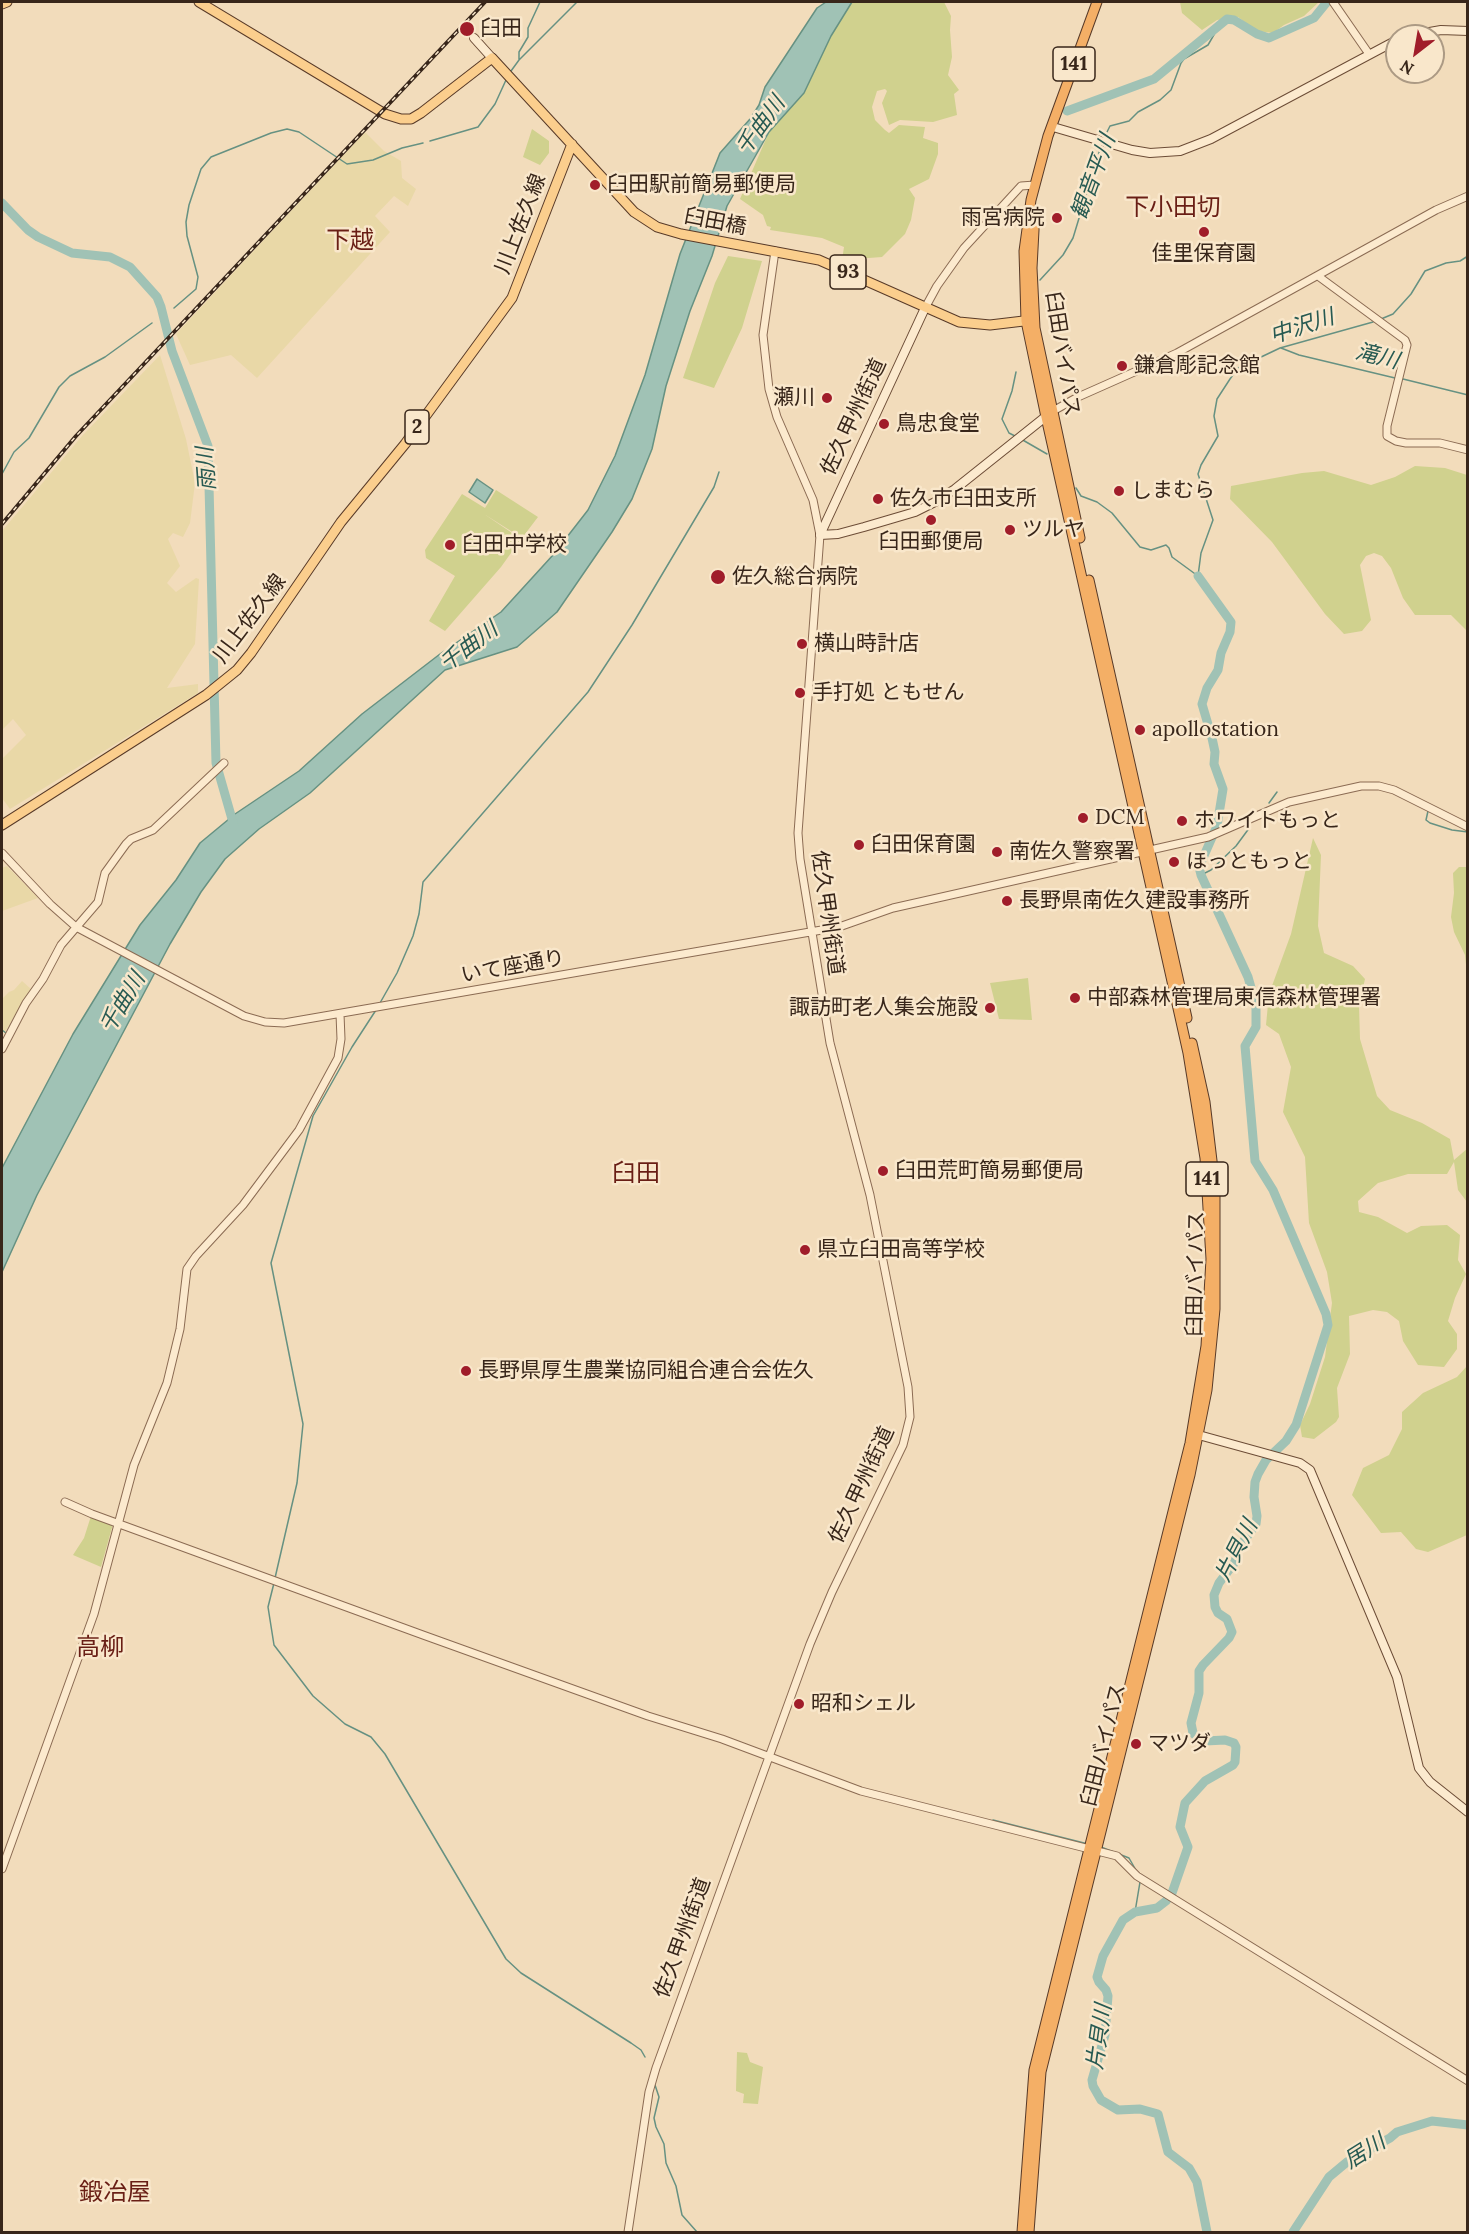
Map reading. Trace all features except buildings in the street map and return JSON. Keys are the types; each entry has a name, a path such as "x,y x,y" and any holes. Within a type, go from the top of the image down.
{"highway":[{"name":"141","path":"1053,127 1097,2"},
{"name":"臼田バイパス","path":"1029,2232 1041,2072 1195,1435 1206,1346 1211,1259 1206,1166 1185,1037 1147,851 1030,320 1024,251 1041,159 1053,127"},
{"name":"臼田バイパス","path":"1022,2232 1034,2070 1093,1850"}],"main road":[{"path":"2,4 7,2"},
{"path":"199,2 385,114 400,119 411,119 421,113 492,58"},
{"path":"1445,30 1467,32"},
{"path":"474,38 572,144"},
{"path":"1053,127 1132,150 1150,153 1180,151 1211,139 1385,46"},
{"name":"臼田橋","path":"572,144 634,212 657,227 681,234 771,250"},
{"name":"川上佐久線","path":"2,825 206,695 237,670 341,522 405,444 512,298 572,144"},
{"name":"93","path":"771,250 837,266 959,322 973,325 996,325 1030,320"},
{"name":"佐久甲州街道","path":"820,535 925,308"},
{"path":"820,535 838,534 864,527 911,513 935,502 955,489 1050,414"},
{"path":"1195,1435 1300,1463 1310,1470 1397,1677 1419,1768 1430,1782 1467,1812"}],"street":[{"path":"1335,4 1369,54"},
{"name":"佐久甲州街道","path":"925,308 937,285 963,248 1021,186 1037,185"},
{"path":"1050,414 1078,397 1171,356 1436,210 1467,196"},
{"path":"771,250 769,304 763,335 769,389 777,417 813,500 820,535"},
{"path":"1318,276 1402,336 1407,345 1387,436 1406,443 1440,443 1467,450"},
{"name":"佐久甲州街道","path":"628,2232 651,2083 819,1620 903,1445 910,1417 908,1387 870,1195 832,1052 800,860 798,833 820,535"},
{"path":"2,1049 61,945 98,902 105,873 126,844 131,839 153,830 224,763"},
{"name":"いて座通り","path":"76,927 244,1016 275,1023 302,1021 849,924 904,905 1208,837 1289,802 1367,786 1386,788 1403,794 1467,827"},
{"path":"2,853 45,899 76,927"},
{"path":"2,1869 94,1614 138,1454 167,1383 180,1329 187,1269 243,1205 302,1124 338,1058 341,1039 340,1014"},
{"path":"65,1502 648,1716 768,1756 861,1791 1120,1858 1137,1876 1467,2081"}],"shaded area":[{"path":"365,132 384,151 401,161 402,178 416,189 408,206 394,196 375,216 390,232 257,378 231,355 190,365 176,334"},
{"path":"160,355 186,439 195,483 190,523 183,537 173,533 168,539 180,566 167,583 176,592 196,578 199,579 195,644 167,688 198,684 198,693 10,809 2,798 2,759 26,735 13,719 2,730 2,531 82,436"},
{"path":"7,866 38,898 2,911 2,868"},
{"path":"22,981 31,989 5,1032 2,1029 2,999"}],"green space":[{"path":"852,2 944,2 951,16 952,57 948,75 959,90 954,94 957,115 933,122 900,120 889,125 882,103 887,91 885,89 877,91 872,107 875,120 889,133 899,125 925,127 923,138 938,143 938,154 929,179 909,189 915,198 911,220 905,234 882,257 842,260 844,247 822,238 770,230 771,227 767,226 763,215 740,199 769,132 804,93 831,36"},
{"path":"1180,2 1319,2 1304,16 1273,33 1257,31 1238,17 1217,20 1202,30 1182,13"},
{"path":"532,129 549,141 549,153 540,165 523,157"},
{"path":"728,256 762,261 742,328 714,388 683,378 715,283"},
{"path":"1415,466 1445,468 1467,475 1467,631 1451,615 1415,615 1403,598 1391,568 1382,556 1374,553 1366,556 1360,565 1371,620 1362,631 1344,634 1325,614 1272,542 1230,499 1231,486 1302,473 1324,471 1371,485 1395,477"},
{"path":"496,490 538,517 522,538 484,514 521,539 501,567 445,631 429,621 455,576 426,558 425,550 462,494 485,508"},
{"path":"1313,838 1321,855 1318,926 1324,953 1353,966 1365,979 1359,1005 1360,1039 1377,1096 1390,1110 1422,1123 1450,1139 1454,1160 1468,1148 1467,1202 1458,1190 1454,1162 1447,1174 1408,1174 1378,1183 1358,1201 1359,1212 1378,1217 1407,1233 1421,1226 1447,1225 1460,1235 1458,1260 1466,1274 1448,1321 1457,1334 1457,1349 1444,1367 1418,1365 1403,1341 1399,1321 1387,1312 1373,1310 1349,1316 1350,1354 1337,1388 1339,1417 1314,1439 1302,1437 1300,1425 1310,1404 1325,1357 1332,1303 1327,1272 1309,1223 1305,1157 1283,1112 1291,1067 1279,1034 1266,1025 1269,994 1291,934"},
{"path":"1459,867 1467,867 1467,974 1465,955 1454,932 1451,917 1454,893 1453,873"},
{"path":"1028,978 1032,1020 999,1019 990,983"},
{"path":"1467,1366 1467,1535 1428,1552 1416,1549 1401,1532 1381,1533 1352,1495 1363,1468 1389,1455 1402,1429 1402,1412 1423,1393 1457,1377"},
{"path":"91,1516 113,1524 101,1567 73,1555 84,1538"},
{"path":"737,2052 747,2053 750,2062 763,2067 758,2104 743,2103 744,2094 736,2091"}],"water":[{"name":"千曲川","path":"826,2 852,2 831,36 804,93 769,132 727,206 712,256 690,311 666,386 652,449 632,499 612,532 557,612 517,647 445,670 310,793 259,829 225,859 201,892 170,944 37,1195 2,1272 2,1168 73,1034 140,925 176,880 200,843 235,814 299,771 362,714 440,654 501,612 553,555 588,510 615,456 645,375 680,254 720,153 750,119 759,105 765,87 817,8"},
{"path":"477,479 493,490 485,503 469,492"}],"waterway":[{"path":"519,59 519,52 528,37 528,28 540,2"},
{"path":"511,71 519,60 577,2"},
{"path":"1067,111 1154,79 1227,19 1234,20 1257,34 1269,38 1314,18 1327,2"},
{"name":"観音平川","path":"1104,138 1110,126 1129,121 1138,112 1160,100 1171,90 1181,63 1208,45 1219,26"},
{"path":"430,141 478,127 495,104 506,80"},
{"path":"174,308 196,289 198,277 187,236 186,222 201,169 211,157 287,129 299,132 347,164 373,160 402,148 423,143"},
{"name":"観音平川","path":"1040,280 1063,255 1073,238 1101,146"},
{"name":"雨川","path":"2,203 38,237 72,253 110,257 130,267 157,297 161,307 172,351 208,446 216,763 234,826"},
{"name":"中沢川","path":"1381,319 1393,314 1411,294 1425,271 1446,263 1460,261 1468,256"},
{"name":"中沢川","path":"1076,488 1081,496 1097,502 1112,513 1140,547 1151,550 1166,545 1172,557 1198,576 1201,553 1213,520 1198,474 1218,436 1214,416 1217,399 1230,379 1238,368 1280,348 1373,322"},
{"path":"2,474 14,452 29,438 59,387 70,376 105,357 152,323"},
{"name":"滝川","path":"1281,348 1299,355 1395,378"},
{"name":"観音平川","path":"1016,372 1002,419 1009,433 1017,437"},
{"name":"滝川","path":"1403,379 1468,395"},
{"name":"観音平川","path":"1021,439 1047,454"},
{"path":"380,1003 397,973 413,936 419,914 423,882 588,692 632,625 714,487 719,472"},
{"name":"片貝川","path":"1198,576 1231,622 1218,670 1207,688 1202,704 1215,752 1214,764 1223,789 1217,826 1199,867 1248,977 1256,1005 1256,1027 1245,1046 1255,1161 1273,1190 1326,1314 1328,1325 1296,1425 1286,1441 1266,1460 1255,1482 1256,1524 1238,1549 1235,1562 1219,1583 1214,1595 1215,1607 1218,1613 1227,1619 1232,1632 1199,1671 1199,1693 1191,1723 1193,1733 1198,1738 1205,1741 1225,1740 1234,1743 1235,1762 1205,1781 1185,1803 1180,1827 1188,1847 1172,1893 1157,1908 1135,1912 1123,1920 1103,1956 1097,1977 1108,1996 1105,2035 1092,2080 1093,2086 1101,2100 1118,2110 1140,2109 1158,2114 1168,2152 1189,2168 1197,2182 1207,2232"},
{"path":"1269,803 1277,792"},
{"path":"1428,811 1426,820 1430,823 1468,832"},
{"path":"1201,875 1211,870 1236,846 1250,827"},
{"path":"275,1578 297,1483 303,1424 271,1263 313,1116 376,1010"},
{"path":"2,1030 6,1033"},
{"path":"274,1583 268,1607 274,1645 313,1696 345,1724 371,1737 385,1754 506,1959 521,1973 641,2050 645,2057"},
{"path":"993,1820 1088,1844"},
{"path":"1101,1847 1129,1858 1137,1872"},
{"path":"1135,1912 1140,1882"},
{"path":"655,2085 659,2097 654,2118 664,2144 666,2163 676,2186 682,2215 697,2232"},
{"name":"居川","path":"1293,2232 1329,2177 1347,2162 1397,2132 1432,2121 1468,2125"}],"railway":[{"path":"2,524 76,436 485,2"}],"place":[{"name":"臼田","path":"467,29"},
{"name":"臼田駅前簡易郵便局","path":"595,185"},
{"name":"雨宮病院","path":"1057,218"},
{"name":"佳里保育園","path":"1204,232"},
{"name":"鎌倉彫記念館","path":"1122,366"},
{"name":"瀬川","path":"827,398"},
{"name":"鳥忠食堂","path":"884,424"},
{"name":"しまむら","path":"1119,491"},
{"name":"佐久市臼田支所","path":"878,499"},
{"name":"臼田郵便局","path":"931,520"},
{"name":"ツルヤ","path":"1010,530"},
{"name":"臼田中学校","path":"450,545"},
{"name":"佐久総合病院","path":"718,577"},
{"name":"横山時計店","path":"802,644"},
{"name":"手打処 ともせん","path":"800,693"},
{"name":"apollostation","path":"1140,730"},
{"name":"DCM","path":"1083,818"},
{"name":"ホワイトもっと","path":"1182,821"},
{"name":"臼田保育園","path":"859,845"},
{"name":"南佐久警察署","path":"997,852"},
{"name":"ほっともっと","path":"1174,862"},
{"name":"長野県南佐久建設事務所","path":"1007,901"},
{"name":"中部森林管理局東信森林管理署","path":"1075,998"},
{"name":"諏訪町老人集会施設","path":"990,1008"},
{"name":"臼田荒町簡易郵便局","path":"883,1171"},
{"name":"県立臼田高等学校","path":"805,1250"},
{"name":"長野県厚生農業協同組合連合会佐久","path":"466,1371"},
{"name":"昭和シェル","path":"799,1704"},
{"name":"マツダ","path":"1136,1744"}],"district":[{"name":"下小田切","path":"1173,208"},
{"name":"下越","path":"350,241"},
{"name":"臼田","path":"636,1174"},
{"name":"高柳","path":"100,1648"},
{"name":"鍛冶屋","path":"115,2193"}]}
